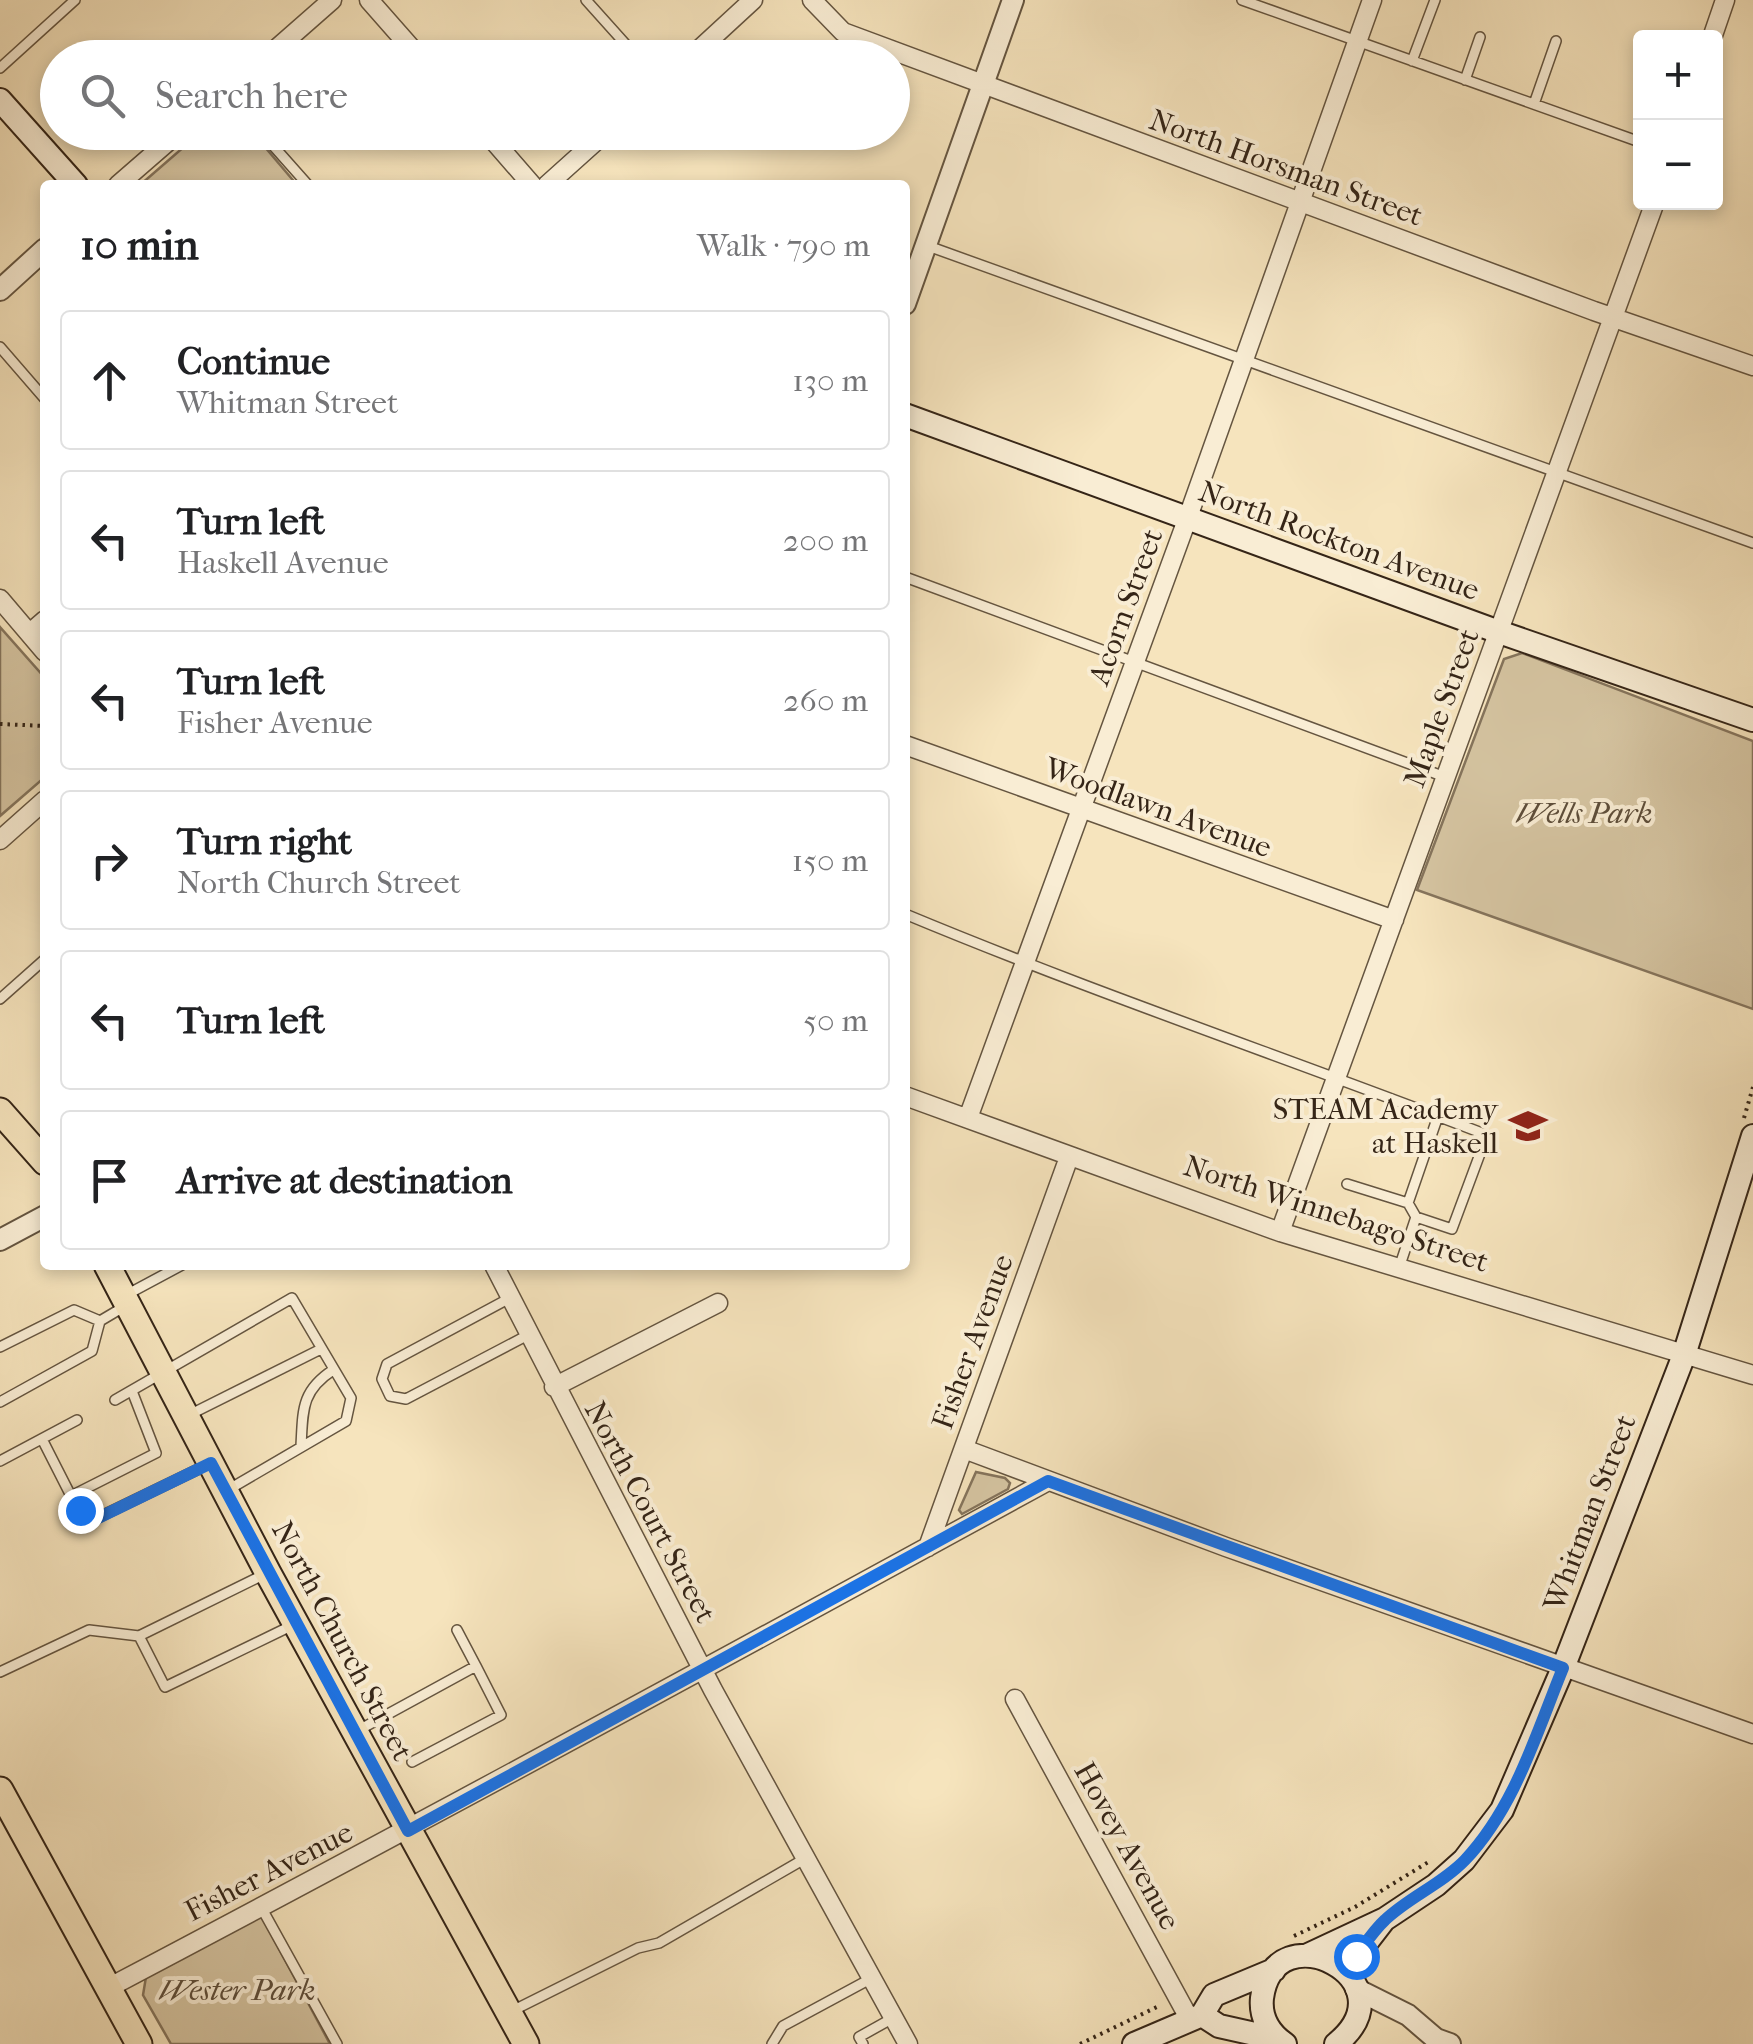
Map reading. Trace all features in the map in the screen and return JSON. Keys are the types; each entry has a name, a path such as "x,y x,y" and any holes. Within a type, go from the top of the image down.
{"main road":[{"path":"0,100 40,145"},
{"path":"45,150 72,180"},
{"name":"North Rockton Avenue","path":"910,417 1498,632 1753,720"},
{"path":"0,1111 40,1156"},
{"name":"Whitman Street","path":"1274,1970 1284,1962 1386,1919 1436,1885 1485,1836 1516,1782 1684,1355 1753,1136"},
{"name":"North Church Street","path":"110,1270 268,1573 526,2044"},
{"path":"0,1790 139,2044"},
{"name":"Whitman Street","path":"1337,2044 1358,2014 1356,1956 1386,1919"},
{"path":"1308,1954 1332,1960 1354,1983"},
{"path":"1134,2044 1196,2017 1214,1995 1274,1970"},
{"path":"1274,1970 1263,1992 1262,2005 1269,2029 1281,2041"},
{"path":"1196,2017 1281,2041"}],"street":[{"path":"286,40 332,0"},
{"path":"369,0 404,40"},
{"path":"710,40 754,0"},
{"name":"North Horsman Street","path":"812,0 843,32 864,40"},
{"path":"910,290 1013,0"},
{"name":"Acorn Street","path":"968,1118 1372,0"},
{"path":"1715,30 1725,0"},
{"name":"North Horsman Street","path":"910,58 1753,366"},
{"path":"124,180 158,150"},
{"path":"502,150 528,180"},
{"path":"553,180 586,150"},
{"name":"Maple Street","path":"1280,1232 1652,210"},
{"path":"0,290 40,254"},
{"path":"0,600 40,646"},
{"path":"30,633 40,624"},
{"name":"Woodlawn Avenue","path":"910,747 1394,920"},
{"path":"0,840 40,804"},
{"name":"North Winnebago Street","path":"910,1098 1280,1232 1753,1375"},
{"name":"Fisher Avenue","path":"928,1546 1069,1157"},
{"path":"0,1240 40,1219"},
{"name":"North Court Street","path":"496,1270 701,1669 908,2044"},
{"path":"554,1387 718,1303"},
{"path":"964,1449 1753,1734"},
{"name":"Fisher Avenue","path":"108,1988 260,1905 408,1831 1048,1481"},
{"name":"Hovey Avenue","path":"1016,1700 1196,2017"},
{"path":"1354,1983 1408,2015 1443,2042"},
{"path":"1414,2044 1443,2042"}],"lane":[{"path":"0,68 74,0"},
{"path":"586,0 622,40"},
{"path":"1242,0 1633,139"},
{"path":"1412,61 1435,0"},
{"path":"1466,80 1480,36"},
{"path":"1534,104 1556,41"},
{"path":"277,150 304,180"},
{"path":"926,245 1753,543"},
{"path":"0,348 40,394"},
{"path":"910,579 1446,777"},
{"path":"910,916 1023,963 1487,1135 1452,1229 1416,1217 1408,1204 1346,1184"},
{"path":"0,999 40,963"},
{"path":"1408,1204 1438,1116"},
{"path":"1399,1268 1416,1217"},
{"path":"0,1402 92,1351 100,1321 174,1270"},
{"path":"115,1400 292,1298 351,1398 346,1421 225,1491"},
{"path":"510,1298 387,1364 382,1379 390,1396 406,1400 528,1335"},
{"path":"0,1347 74,1310 100,1321"},
{"path":"187,1416 320,1349"},
{"path":"301,1446 309,1390 333,1370"},
{"path":"71,1496 156,1453 132,1392"},
{"path":"0,1461 77,1420"},
{"path":"42,1439 71,1496 92,1521 211,1463"},
{"path":"0,1672 88,1630 139,1636 268,1573"},
{"path":"139,1636 165,1686 297,1623"},
{"path":"412,1762 501,1714 457,1630"},
{"path":"355,1733 476,1666"},
{"path":"508,2013 638,1948 660,1943 806,1858"},
{"path":"260,1905 337,2044"},
{"path":"772,2044 783,2026 872,1978"},
{"path":"846,2044 861,2040 894,2018"}],"path":[{"path":"0,724 40,726"}],"green space":[{"path":"180,150 267,150 293,180 146,180"},
{"path":"0,627 40,672 40,781 0,816"},
{"name":"Wells Park","path":"1522,653 1753,741 1753,1009 1417,890 1504,659"},
{"path":"976,1472 1005,1478 1010,1483 1008,1489 962,1514 959,1510"},
{"name":"Wester Park","path":"261,1915 330,2044 171,2044 143,1995 146,1977"}],"place":[{"name":"STEAM Academy at Haskell","path":"1528,1126"}],"route":[{"path":"80,1510 92,1521 211,1463 408,1831 1048,1481 1563,1668 1522,1768 1485,1836 1436,1885 1386,1919 1356,1956"}]}
